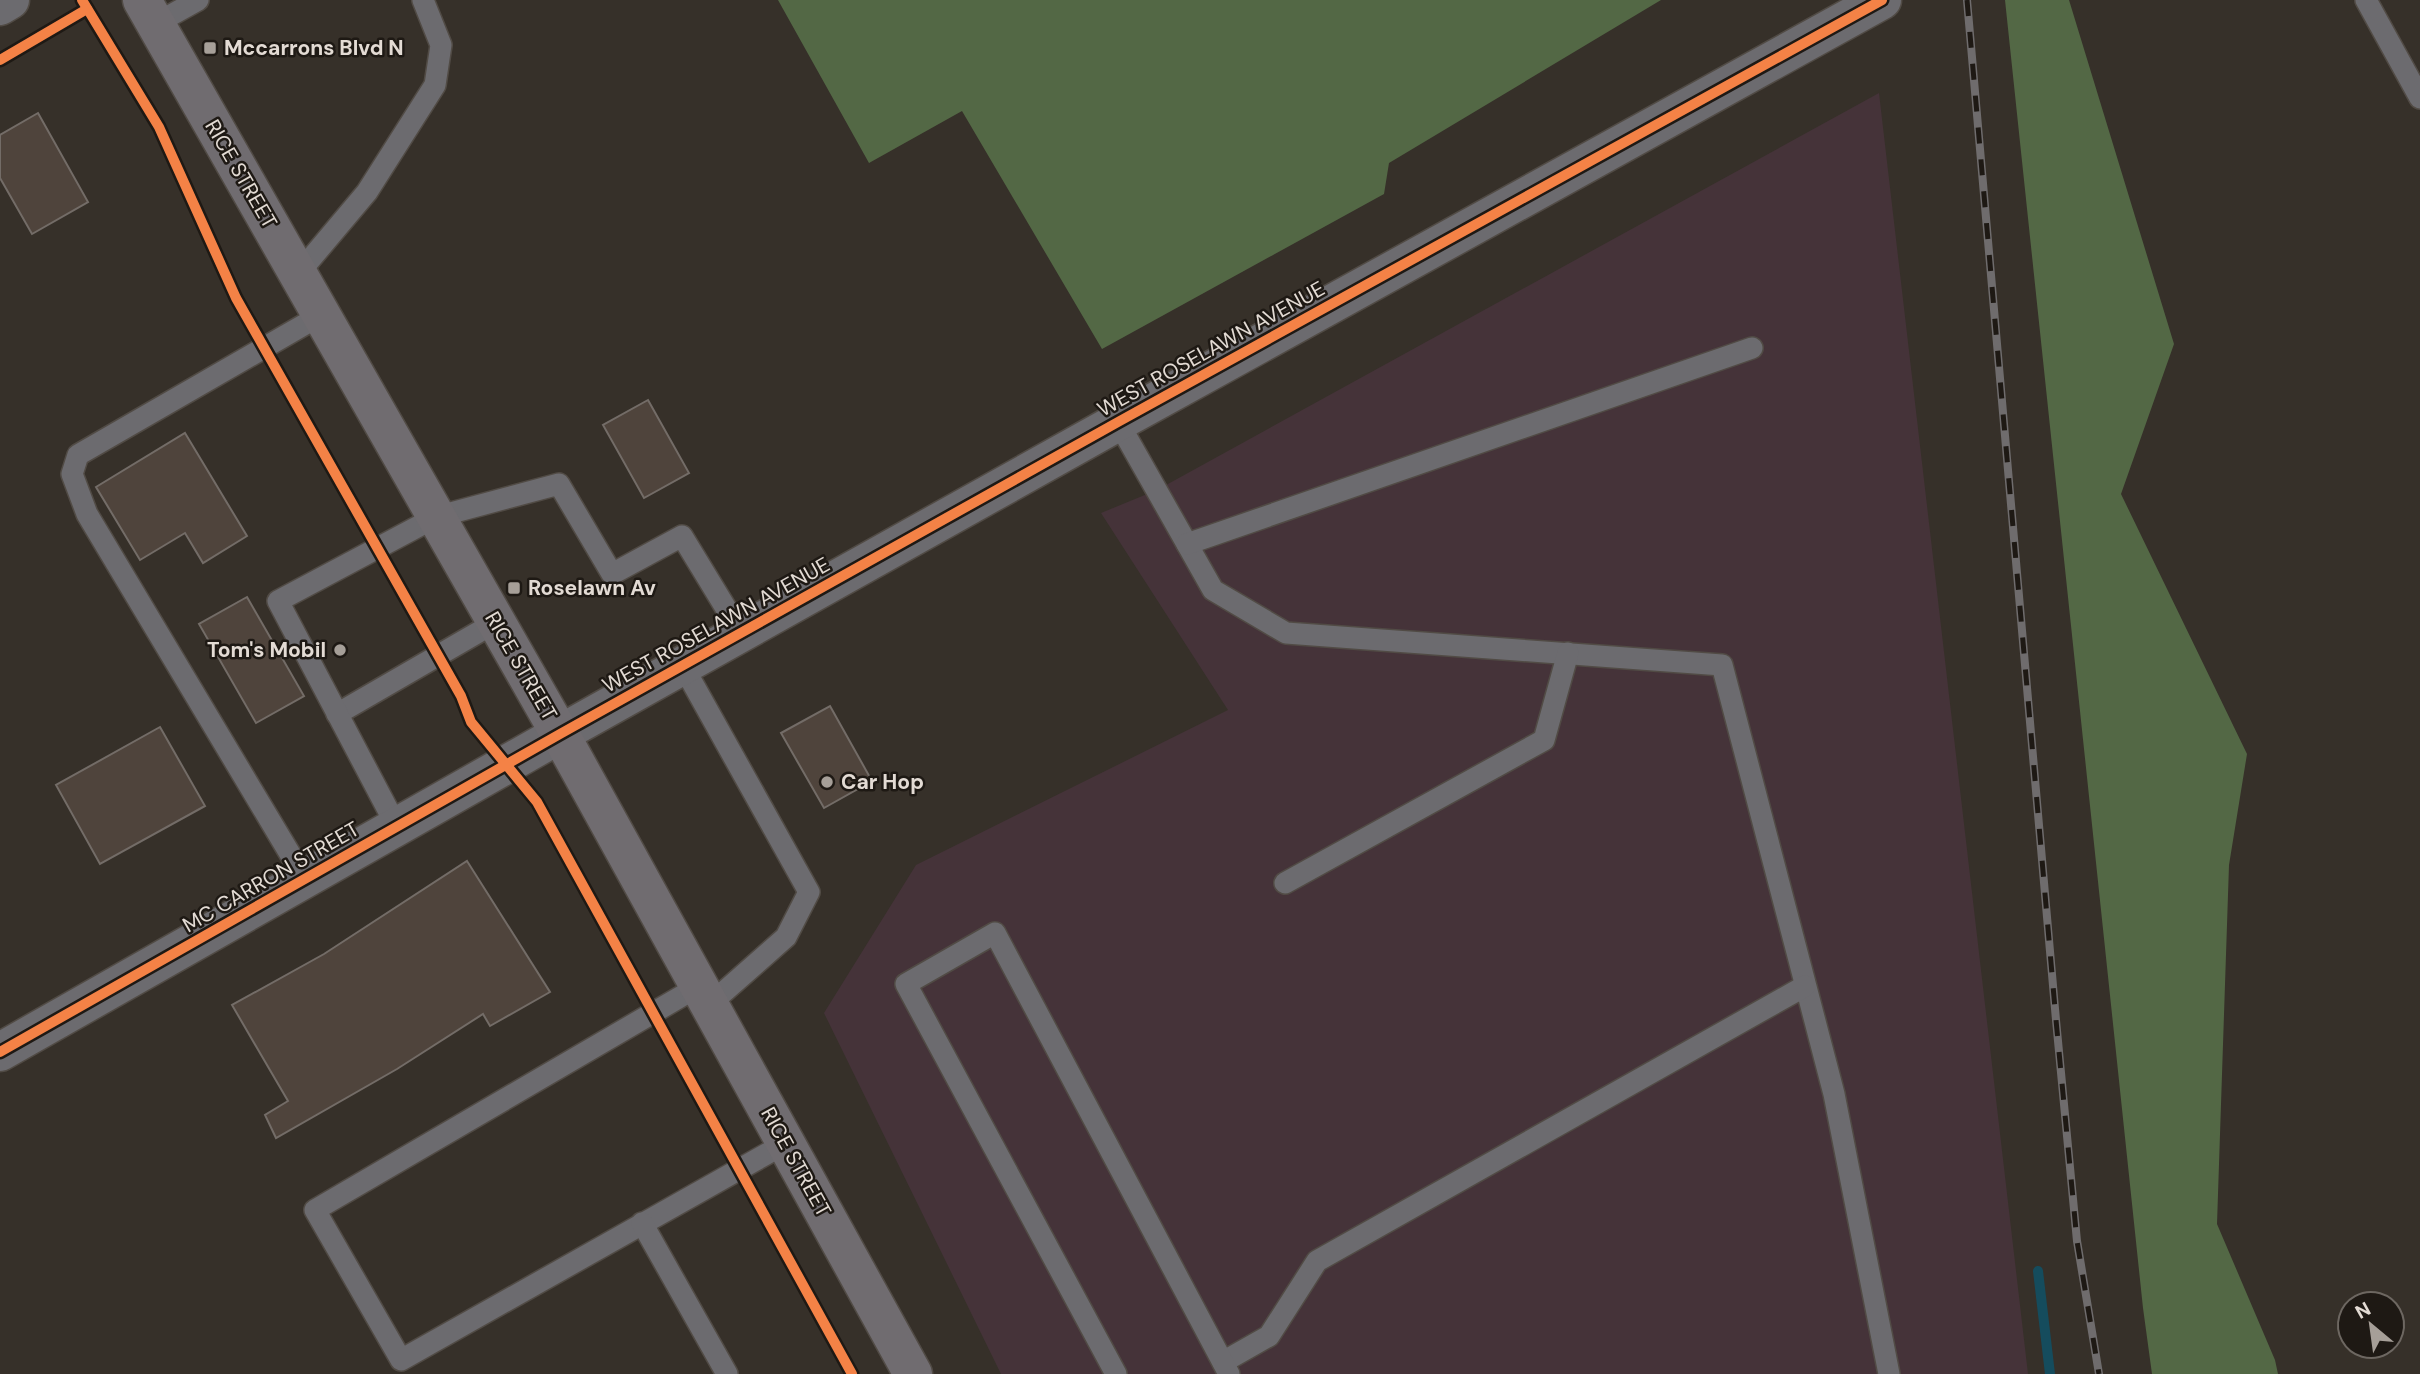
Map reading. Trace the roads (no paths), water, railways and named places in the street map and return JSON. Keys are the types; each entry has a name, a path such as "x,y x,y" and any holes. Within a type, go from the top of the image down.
{"main road":[{"name":"RICE STREET","path":"148,12 560,734 913,1374"}],"street":[{"path":"0,6 10,0"},
{"name":"WEST ROSELAWN AVENUE","path":"560,734 1882,0"},
{"name":"MC CARRON STREET","path":"0,1052 560,734"}],"lane":[{"path":"148,12 198,0"},
{"path":"298,274 367,192 435,85 441,45 423,0"},
{"path":"2366,0 2420,97"},
{"path":"305,879 87,514 72,474 78,455 321,315"},
{"path":"1187,544 1752,348"},
{"path":"1118,422 1213,590 1286,633 1722,665 1833,1094 1889,1374"},
{"path":"397,827 278,601 436,517 559,484 612,574 682,536 741,634"},
{"path":"337,714 496,622"},
{"path":"1285,883 1544,740 1569,653"},
{"path":"682,666 809,891 786,937 704,995 316,1210 401,1360 786,1143"},
{"path":"1116,1374 906,984 995,933 1226,1368 1269,1336 1317,1261 1805,986"},
{"path":"642,1223 727,1374"}],"waterway":[{"path":"2038,1271 2050,1374"}],"railway":[{"path":"1967,0 2077,1241 2099,1374"}],"place":[{"name":"Mccarrons Blvd N","path":"210,48"},
{"name":"Roselawn Av","path":"514,588"},
{"name":"Tom's Mobil","path":"340,650"},
{"name":"Car Hop","path":"827,782"}]}
